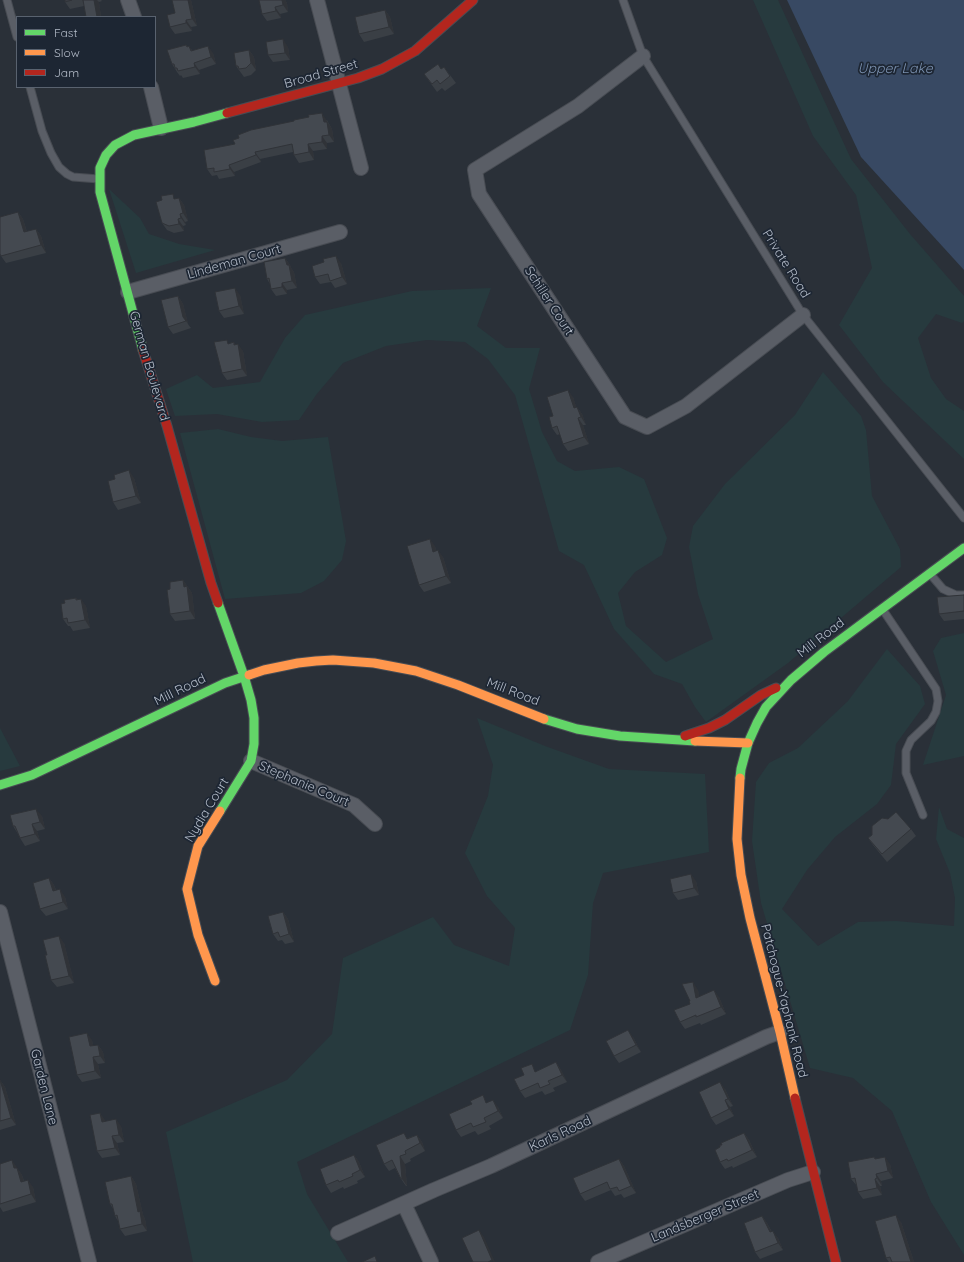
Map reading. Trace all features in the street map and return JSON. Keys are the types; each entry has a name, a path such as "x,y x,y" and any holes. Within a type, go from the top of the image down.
{"main road":[{"name":"Broad Street","path":"161,128 194,122 358,78 382,69 415,51 471,2"},
{"name":"German Boulevard","path":"161,128 134,135 115,144 106,155 100,168 100,192 147,364 167,426 211,583 244,676"},
{"name":"Mill Road","path":"0,785 32,775 225,682 281,666 333,660 395,666 438,678 542,718 577,729 620,736 667,740 748,743 766,707 790,680 824,652 964,548"},
{"name":"Nydia Court","path":"215,981 198,935 187,888 198,846 251,761 254,744 254,718 251,700 244,676"},
{"path":"667,740 709,728 738,712 761,695 790,680"},
{"name":"Patchogue-Yaphank Road","path":"748,743 741,769 737,839 741,875 750,918 780,1032 812,1172 836,1262"}],"street":[{"path":"128,0 134,16"},
{"path":"317,0 361,168"},
{"name":"Schiller Court","path":"643,56 578,106 475,170 479,194 625,417 647,427 686,406 803,315"},
{"path":"151,88 161,128"},
{"name":"Lindeman Court","path":"128,292 340,232"},
{"name":"Stephanie Court","path":"251,761 354,805 375,824"},
{"name":"Garden Lane","path":"0,912 89,1262"},
{"name":"Karls Road","path":"338,1233 491,1166 766,1037 780,1032"},
{"name":"Landsberger Street","path":"598,1262 788,1180 812,1172"},
{"path":"404,1204 431,1262"}],"lane":[{"path":"7,0 16,33"},
{"name":"Private Road","path":"623,0 643,56 803,315 964,518"},
{"path":"30,88 42,131 51,153 59,167 73,177 99,179"},
{"path":"929,574 943,589 956,595 964,594"},
{"path":"882,608 936,689 938,701 936,712 931,721 914,736 906,751 906,773 923,815"}],"green space":[{"path":"753,0 778,0 851,159 910,234 964,296 964,321 962,323 936,314 918,338 931,378 946,399 964,411 964,459 883,382 839,325 872,268 856,195 813,136"},
{"path":"109,189 140,218 149,234 179,244 215,250 136,273"},
{"path":"491,288 477,326 506,348 540,348 529,389 542,432 557,461 575,471 619,467 644,479 667,538 662,555 635,572 618,593 626,626 666,662 713,639 698,594 689,547 693,526 725,484 795,415 823,372 861,416 866,430 872,496 900,549 901,567 788,663 706,722 695,707 682,684 654,674 614,629 584,565 559,551 515,395 488,359 465,342 427,340 386,346 343,363 316,395 299,420 262,422 217,414 175,416 166,389 197,375 213,388 260,382 285,338 305,315 412,291"},
{"path":"218,429 251,437 282,441 328,437 346,541 342,560 324,581 301,593 225,599 180,433"},
{"path":"964,633 964,756 923,765 946,695 933,651 941,638"},
{"path":"887,649 920,686 925,704 896,744 891,785 877,804 835,837 807,870 782,909 818,946 858,922 896,921 954,926 955,898 950,873 936,839 939,807 947,829 964,838 964,1255 931,1202 892,1111 853,1078 810,1068 761,903 752,841 756,782 769,763 798,748 848,701"},
{"path":"477,718 545,746 609,769 705,774 709,852 603,873 593,903 588,975 570,1030 297,1162 307,1194 348,1262 193,1262 166,1132 287,1080 332,1034 343,958 433,917 454,945 509,966 515,928 487,896 465,853 488,796 493,765"},
{"path":"0,728 20,766 0,771"}],"water":[{"name":"Upper Lake","path":"787,0 964,0 964,270 861,157"}],"building":[{"path":"83,0 94,0 97,16 86,16"},
{"path":"172,0 188,0 192,19 186,20 186,23 170,27 167,15 175,13"},
{"path":"259,0 282,0 283,5 275,7 276,11 262,14"},
{"path":"385,10 389,27 359,34 355,17"},
{"path":"283,39 285,53 268,55 266,42"},
{"path":"186,45 187,47 189,46 191,51 208,46 211,57 194,63 195,67 178,71 174,64 172,64 167,50"},
{"path":"249,50 251,63 246,68 239,69 238,66 236,66 234,53"},
{"path":"438,64 441,69 444,67 450,76 440,84 437,80 432,84 424,74"},
{"path":"322,113 324,122 327,122 329,135 322,136 322,142 308,144 309,152 294,155 292,144 255,152 256,155 229,165 230,169 214,172 214,168 207,169 204,150 235,144 233,140 239,138 238,135 251,130 294,121 309,117 308,115"},
{"path":"173,194 174,199 179,198 183,213 180,214 181,218 178,219 179,224 169,226 162,223 156,202 162,200 161,196"},
{"path":"18,212 24,232 36,229 41,245 1,256 0,217"},
{"path":"336,256 342,277 330,281 328,274 315,277 312,266 324,262 323,259"},
{"path":"285,258 287,265 289,265 292,281 282,283 282,287 271,289 269,278 267,279 264,262"},
{"path":"235,288 239,306 219,311 215,292"},
{"path":"178,296 183,317 186,321 168,327 161,300"},
{"path":"227,340 228,344 234,342 234,345 238,344 242,369 222,373 214,342"},
{"path":"568,390 574,408 577,407 581,417 578,418 584,437 563,444 557,426 552,428 549,417 553,416 547,397"},
{"path":"129,470 136,496 113,502 108,481 115,479 114,475"},
{"path":"430,539 433,552 438,550 446,576 419,585 407,546"},
{"path":"183,580 184,587 187,586 190,611 170,614 167,590 170,589 170,582"},
{"path":"964,595 964,611 939,614 937,597"},
{"path":"76,598 76,600 81,599 85,620 68,623 67,618 63,619 61,604 65,603 64,600"},
{"path":"36,809 40,822 32,824 35,834 20,838 15,826 13,826 10,815"},
{"path":"896,812 911,829 882,854 868,838 872,835 872,826 882,818 888,819"},
{"path":"691,874 694,888 673,893 670,879"},
{"path":"49,878 53,891 60,889 63,902 40,909 33,883"},
{"path":"283,912 289,934 280,937 278,932 273,934 268,916"},
{"path":"59,936 69,976 51,980 43,940"},
{"path":"693,982 696,998 714,990 721,1007 680,1022 674,1010 690,1004 682,984"},
{"path":"628,1030 636,1045 614,1056 606,1041"},
{"path":"87,1033 90,1046 98,1045 100,1056 93,1057 95,1071 77,1075 69,1037"},
{"path":"556,1062 562,1075 548,1081 550,1084 540,1088 538,1083 520,1091 514,1079 524,1075 521,1068 532,1064 535,1072"},
{"path":"0,1080 11,1118 0,1121"},
{"path":"720,1082 728,1099 725,1100 729,1109 711,1118 699,1092"},
{"path":"483,1095 486,1103 493,1100 498,1111 484,1118 486,1122 473,1127 471,1123 456,1130 449,1114 472,1104 470,1101"},
{"path":"100,1113 102,1122 116,1119 119,1135 112,1136 115,1148 97,1151 90,1115"},
{"path":"404,1133 407,1139 417,1135 420,1143 405,1151 406,1154 400,1156 401,1179 392,1160 384,1164 376,1145"},
{"path":"744,1133 752,1150 728,1161 727,1159 720,1162 715,1150 722,1145 721,1143"},
{"path":"354,1155 360,1170 352,1174 353,1176 339,1182 338,1180 326,1185 320,1169"},
{"path":"874,1157 875,1159 885,1157 888,1171 876,1174 877,1178 875,1179 877,1188 858,1192 855,1178 851,1179 848,1162"},
{"path":"619,1159 631,1186 619,1191 617,1187 610,1189 607,1182 580,1194 573,1178"},
{"path":"12,1160 14,1168 17,1168 21,1182 28,1180 31,1194 0,1204 0,1164"},
{"path":"131,1176 138,1212 140,1211 142,1224 120,1229 117,1215 115,1216 112,1204 110,1204 105,1182"},
{"path":"896,1215 911,1262 892,1262 890,1257 886,1258 875,1221"},
{"path":"762,1216 770,1232 773,1231 778,1243 755,1252 744,1223"},
{"path":"479,1230 492,1260 488,1262 473,1262 462,1238"},
{"path":"375,1256 377,1262 362,1262"}],"traffic: fast":[{"path":"143,350 100,192 100,168 106,155 115,145 134,135 227,113"},
{"path":"740,778 748,743 757,723 766,707 791,680 824,652 964,548"},
{"path":"218,603 244,676 251,700 254,718 254,744 251,761 220,811"},
{"path":"0,785 32,775 225,683 249,675"},
{"path":"544,719 577,729 620,736 695,741"}],"traffic: slow":[{"path":"249,675 264,670 316,661 333,660 374,663 416,671 458,685 544,719"},
{"path":"695,741 748,743"},
{"path":"740,778 737,839 741,875 750,918 780,1032 795,1098"},
{"path":"215,981 198,935 187,889 198,846 220,811"}],"traffic: jam":[{"path":"227,113 358,78 382,69 415,51 473,0"},
{"path":"143,350 167,426 218,603"},
{"path":"685,736 709,728 725,720 761,695 776,688"},
{"path":"795,1098 836,1262"}]}
